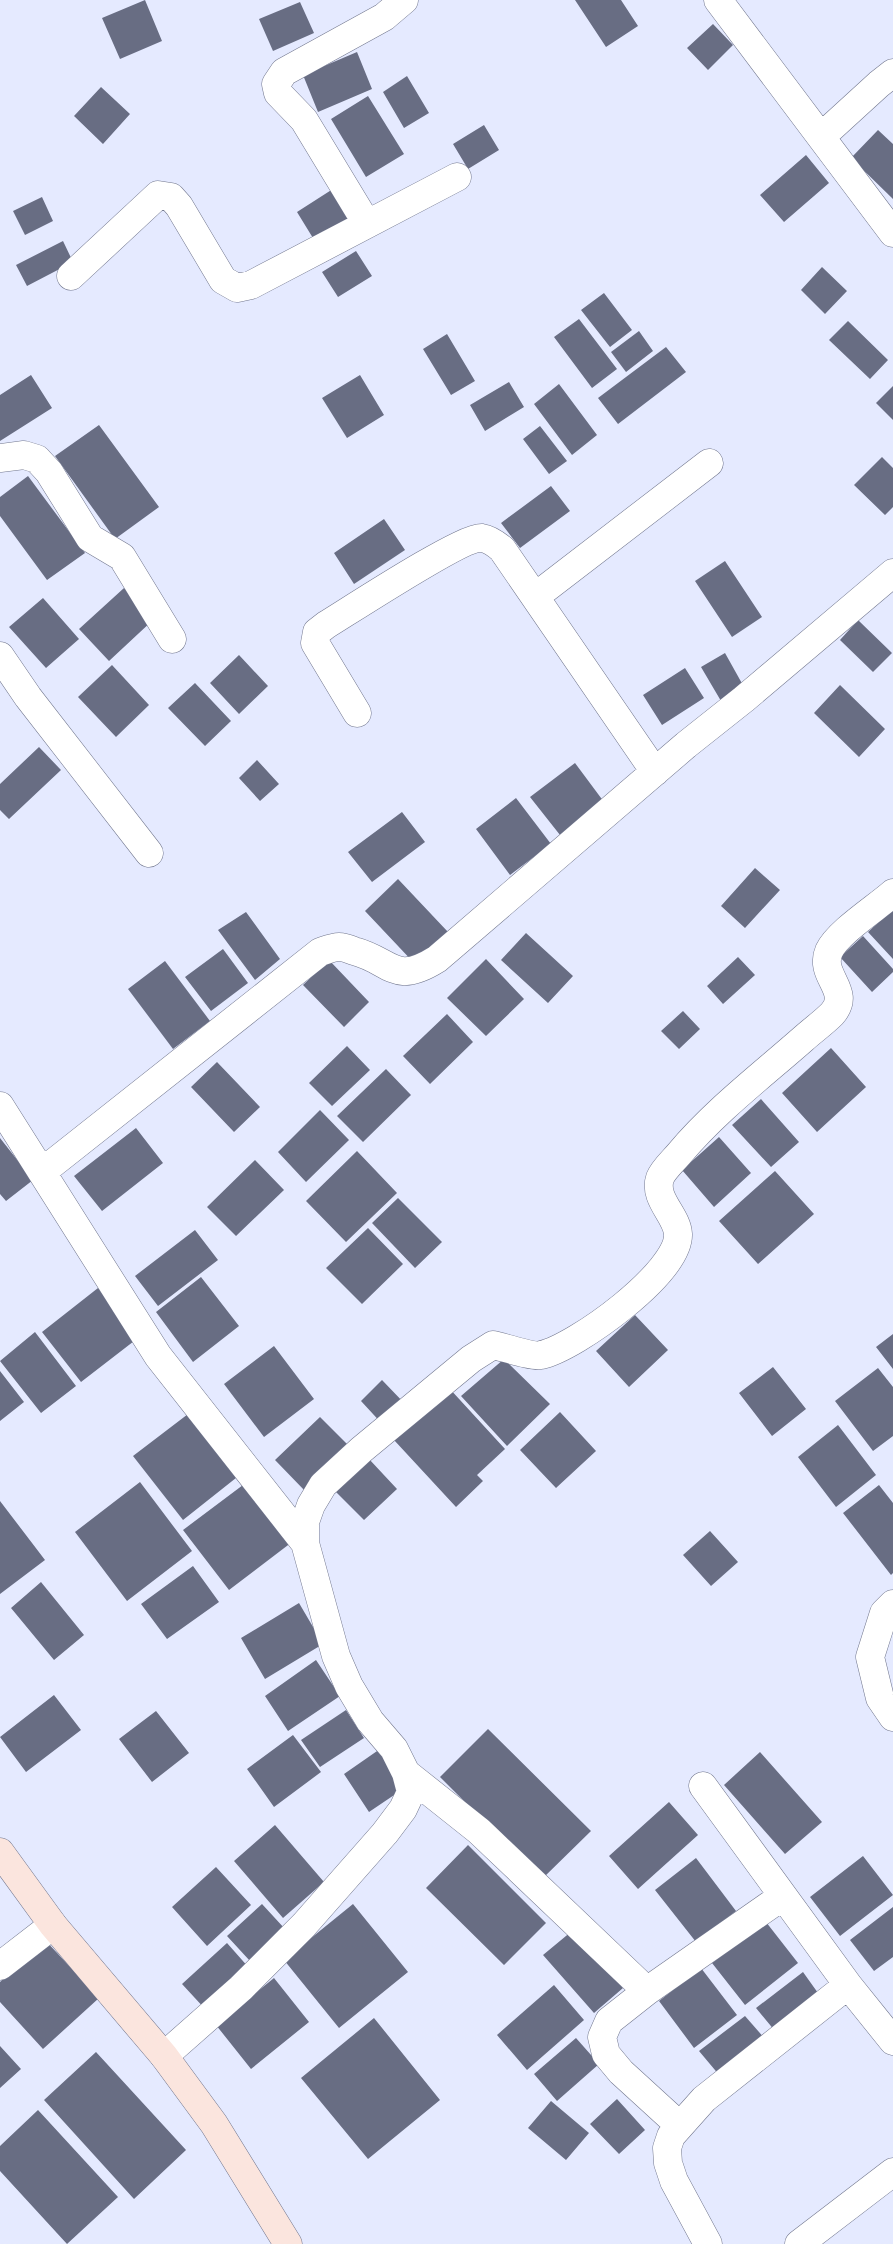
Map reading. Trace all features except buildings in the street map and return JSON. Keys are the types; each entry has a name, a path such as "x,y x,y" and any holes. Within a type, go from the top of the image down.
{"main road":[{"path":"0,1852 53,1924 164,2056 214,2124 288,2244"}],"street":[{"path":"367,224 304,120 278,94 276,84 284,72 384,17 404,0"},
{"path":"718,0 893,233"},
{"path":"821,137 879,84 893,74"},
{"path":"71,276 158,195 170,197 179,206 223,280 237,288 251,285 456,177"},
{"path":"0,458 24,455 37,459 49,472 90,538 122,557 172,639"},
{"path":"536,596 709,463"},
{"path":"357,713 315,643 317,632 453,548 467,541 481,538 492,541 502,549 655,772"},
{"path":"42,1172 320,952 340,947 361,952 390,968 406,972 421,970 437,959 655,772 893,573"},
{"path":"0,656 28,697 149,853"},
{"path":"164,2056 241,1988 304,1925 356,1867 403,1809 410,1792 406,1773 394,1749 370,1721 349,1686 336,1656 305,1543 305,1522 311,1506 323,1486 360,1450 471,1359 493,1345 540,1356 560,1348 578,1339 609,1317 650,1282 675,1249 678,1235 674,1220 659,1193 660,1178 688,1143 720,1112 819,1026 838,1007 840,998 826,962 830,950 849,928 893,893"},
{"path":"0,1106 158,1356 305,1543"},
{"path":"893,1604 884,1613 870,1657 880,1698 893,1717"},
{"path":"406,1773 479,1831 647,1991"},
{"path":"703,1786 848,1985 893,2041"},
{"path":"679,2125 621,2072 606,2054 602,2038 609,2021 647,1991 783,1896"},
{"path":"0,1966 53,1924"},
{"path":"708,2244 674,2181 668,2163 669,2142 679,2125 704,2099 848,1985"},
{"path":"799,2244 893,2172"}]}
